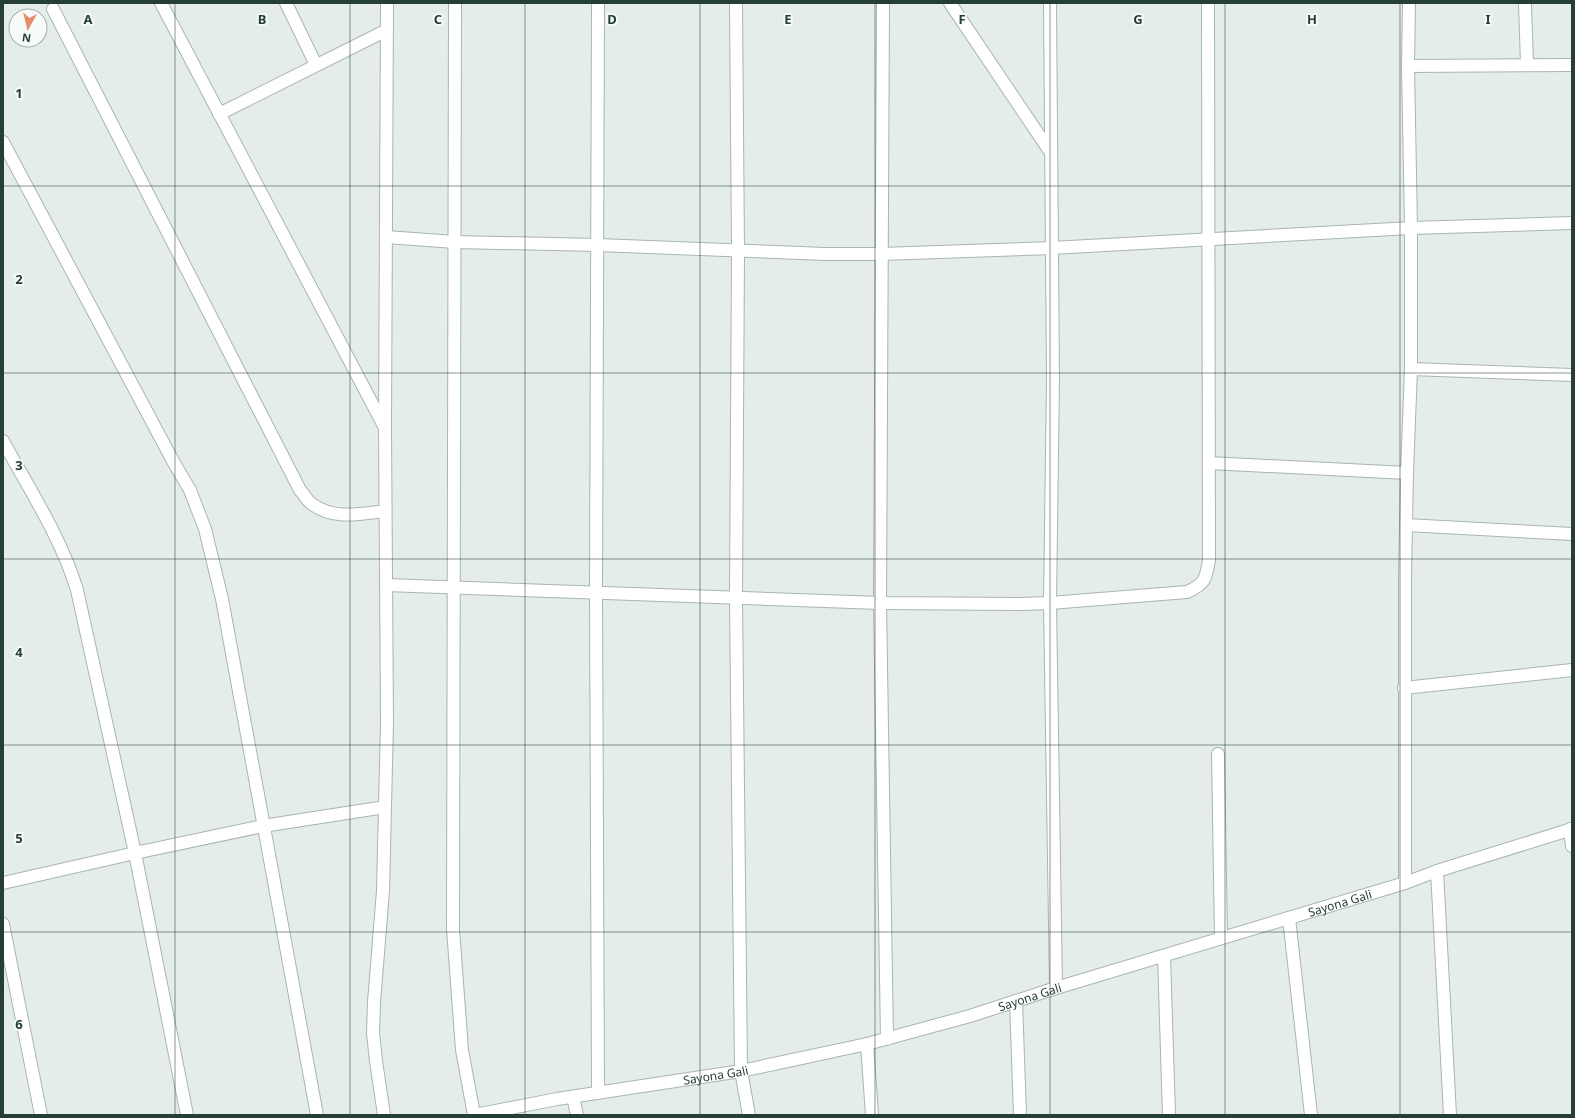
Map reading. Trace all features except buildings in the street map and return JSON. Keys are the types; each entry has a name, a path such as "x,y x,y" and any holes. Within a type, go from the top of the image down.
{"street":[{"path":"161,3 385,427"},
{"path":"286,3 316,65"},
{"path":"384,1115 373,1033 383,890 385,807 387,3"},
{"path":"455,3 453,929 462,1050 475,1115"},
{"path":"598,3 596,593 598,1093"},
{"path":"736,3 738,252 736,598 741,1071 749,1115"},
{"path":"883,3 880,603 887,1039"},
{"path":"950,3 1051,153"},
{"path":"1050,3 1053,379 1050,603 1056,988"},
{"path":"386,585 880,603 1020,604 1187,592 1200,586 1207,575 1209,560 1208,3"},
{"path":"1405,883 1404,688 1407,473 1411,369 1411,228 1408,66 1409,3"},
{"path":"1525,3 1527,64"},
{"path":"53,10 300,490 311,504 325,512 343,515 385,511"},
{"path":"219,114 387,30"},
{"path":"1408,66 1527,64 1572,65"},
{"path":"3,142 174,463 190,490 205,529 222,599 316,1115"},
{"path":"386,237 455,242 598,245 738,252 881,254 1052,248 1411,228 1572,223"},
{"path":"1411,369 1572,375"},
{"path":"3,442 71,568 90,646 135,853 187,1115"},
{"path":"1208,463 1407,473"},
{"path":"1406,525 1572,534"},
{"path":"1404,688 1572,670"},
{"path":"1218,754 1221,938"},
{"path":"3,883 263,826 385,807"},
{"path":"1571,829 1572,846"},
{"name":"Sayona Gali","path":"475,1115 573,1097 741,1071 887,1039 970,1016 1056,988 1405,883 1437,871 1571,829"},
{"path":"1437,871 1450,1115"},
{"path":"1289,918 1311,1115"},
{"path":"3,924 41,1115"},
{"path":"1164,956 1169,1115"},
{"path":"1016,1001 1020,1115"},
{"path":"867,1044 872,1115"},
{"path":"573,1097 577,1115"}]}
